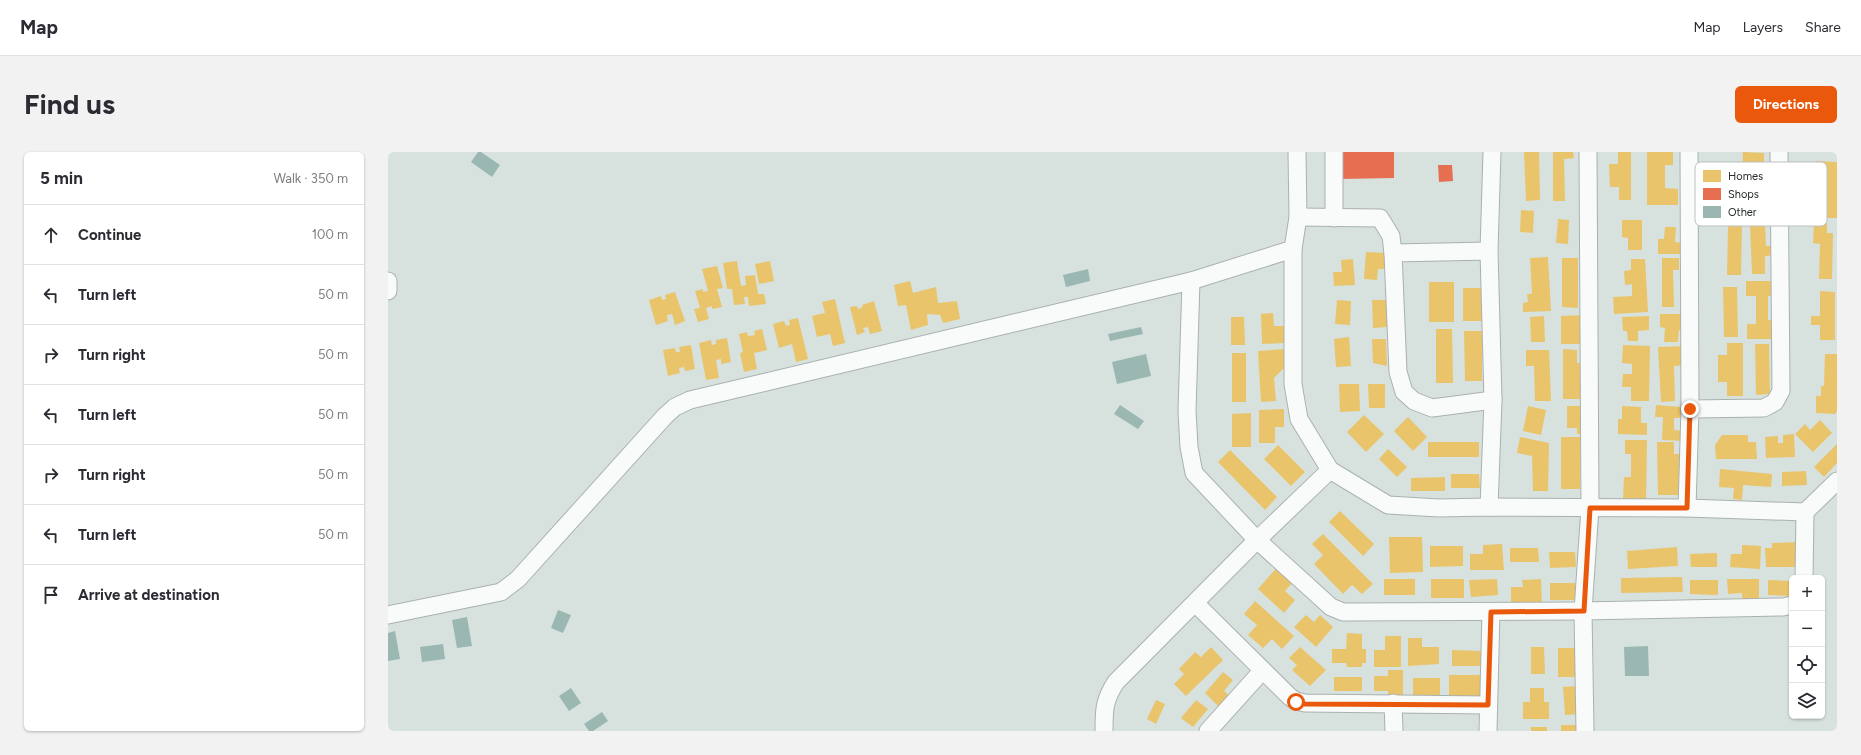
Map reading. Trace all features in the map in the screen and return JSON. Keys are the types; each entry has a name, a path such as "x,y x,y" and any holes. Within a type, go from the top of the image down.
{"street":[{"path":"1297,152 1298,218 1293,249 1293,384 1299,419 1330,470 1388,505 1438,508 1489,506 1687,508 1805,512"},
{"path":"1334,152 1334,218"},
{"path":"1489,506 1493,400 1489,251 1492,152"},
{"path":"1584,731 1584,611 1590,508 1588,152"},
{"path":"1687,508 1690,409 1689,152"},
{"path":"1779,152 1779,162"},
{"path":"1298,218 1380,218 1391,236 1398,372 1404,392 1414,400 1432,408 1493,400"},
{"path":"1690,409 1764,408 1775,402 1781,391 1780,226"},
{"path":"388,615 500,592 518,579 665,416 675,407 690,400 1191,281 1293,249"},
{"path":"1393,253 1489,251"},
{"path":"388,281 388,291"},
{"path":"1191,281 1188,411 1191,462 1194,474 1257,540 1331,607 1343,612 1491,612 1783,607 1789,606"},
{"path":"1104,731 1104,708 1108,695 1116,682 1257,540 1330,470"},
{"path":"1804,575 1805,512 1837,481"},
{"path":"1195,602 1262,671 1296,702 1305,704 1393,703 1488,705"},
{"path":"1488,731 1491,612"},
{"path":"1208,731 1262,671"},
{"path":"1393,703 1394,731"}],"building: Homes":[{"path":"1524,152 1539,152 1540,200 1526,201"},
{"path":"1553,152 1573,152 1574,158 1564,159 1565,201 1553,201"},
{"path":"1618,152 1631,152 1631,200 1619,200 1619,187 1610,187 1609,164 1618,164"},
{"path":"1647,152 1673,152 1673,165 1665,165 1665,188 1678,189 1678,205 1647,205"},
{"path":"1743,152 1764,153 1764,162 1743,162"},
{"path":"1816,161 1837,162 1837,218 1827,218 1827,162"},
{"path":"1521,210 1534,211 1533,233 1520,232"},
{"path":"1558,219 1569,220 1568,244 1556,243"},
{"path":"1622,220 1642,220 1642,250 1628,250 1628,238 1622,237"},
{"path":"1728,226 1742,226 1741,275 1727,275"},
{"path":"1750,226 1765,226 1766,246 1776,246 1777,255 1765,256 1765,274 1752,274"},
{"path":"1814,226 1827,226 1827,233 1833,233 1832,279 1819,279 1820,244 1813,243"},
{"path":"1665,227 1676,227 1675,242 1685,243 1685,254 1658,254 1658,239 1664,239"},
{"path":"1366,252 1388,253 1387,269 1378,269 1377,280 1364,279"},
{"path":"1548,257 1551,311 1523,312 1523,303 1528,302 1527,294 1532,294 1530,258"},
{"path":"1562,258 1578,258 1578,308 1562,307"},
{"path":"1662,258 1679,258 1679,270 1673,270 1674,307 1662,307"},
{"path":"1353,259 1355,285 1334,286 1333,272 1342,272 1341,260"},
{"path":"1631,259 1645,259 1648,312 1614,314 1613,297 1632,296 1632,284 1625,285 1624,271 1631,270"},
{"path":"737,261 741,286 746,285 745,276 755,275 758,294 764,294 766,304 749,306 748,297 744,297 745,304 734,305 732,289 727,289 723,263"},
{"path":"770,261 774,281 759,284 755,264"},
{"path":"717,266 723,288 717,289 722,307 712,309 712,306 706,308 709,319 698,322 694,309 700,308 695,291 703,289 703,292 708,291 702,269"},
{"path":"910,281 913,293 936,287 938,303 957,301 960,319 943,323 940,315 927,314 928,325 911,330 906,305 898,306 894,285"},
{"path":"1746,281 1776,281 1776,296 1768,296 1768,320 1776,320 1776,339 1747,339 1747,324 1756,324 1756,296 1746,296"},
{"path":"1429,282 1454,282 1454,322 1429,322"},
{"path":"1723,287 1737,287 1738,337 1724,337"},
{"path":"1463,288 1485,288 1486,321 1463,321"},
{"path":"1820,291 1835,292 1835,340 1820,340 1820,325 1811,325 1811,316 1820,316"},
{"path":"675,292 685,321 675,325 672,314 667,315 668,321 656,325 649,300 661,296 662,300 666,299 665,295"},
{"path":"835,299 845,343 833,346 830,334 817,337 812,316 825,313 822,302"},
{"path":"1337,300 1351,301 1350,325 1335,324"},
{"path":"1372,300 1386,300 1387,327 1373,328"},
{"path":"874,301 882,331 870,334 868,327 863,328 865,332 857,335 850,307 857,306 858,309 863,307 862,305"},
{"path":"1273,313 1274,326 1284,326 1285,343 1262,344 1261,314"},
{"path":"1660,314 1684,314 1684,330 1679,330 1678,342 1664,342 1665,328 1660,327"},
{"path":"1584,315 1585,344 1561,344 1561,316"},
{"path":"1544,316 1545,342 1531,342 1530,317"},
{"path":"1649,316 1649,330 1638,331 1638,341 1628,341 1627,331 1623,331 1622,317"},
{"path":"1231,317 1244,317 1245,345 1231,345"},
{"path":"798,318 808,359 796,362 792,344 779,348 773,324 784,321 786,326 790,325 789,320"},
{"path":"762,329 767,350 754,353 757,369 744,372 740,353 743,352 739,334 747,332 748,336 755,335 754,331"},
{"path":"1436,329 1452,329 1453,383 1436,383"},
{"path":"1464,331 1482,331 1482,381 1465,381"},
{"path":"1349,337 1351,366 1336,367 1334,339"},
{"path":"727,338 731,362 721,364 721,359 716,360 719,378 706,380 699,343 711,340 712,345 716,344 716,340"},
{"path":"1372,339 1386,339 1387,366 1373,363"},
{"path":"1727,343 1743,343 1743,396 1727,396 1727,382 1718,382 1718,355 1727,355"},
{"path":"1755,344 1769,344 1770,394 1756,395"},
{"path":"691,345 695,369 685,371 684,367 679,368 680,373 668,376 663,350 675,348 676,352 680,352 679,347"},
{"path":"1623,345 1650,346 1649,401 1631,401 1631,387 1622,387 1623,374 1632,374 1632,364 1622,363"},
{"path":"1685,346 1686,365 1674,366 1675,401 1661,402 1658,347"},
{"path":"1284,349 1285,367 1274,378 1276,401 1261,402 1258,351"},
{"path":"1563,349 1577,350 1577,363 1586,363 1586,399 1563,399"},
{"path":"1526,350 1549,350 1551,401 1535,401 1534,366 1526,366"},
{"path":"1232,353 1246,353 1246,402 1232,402"},
{"path":"1825,354 1837,354 1837,411 1835,414 1816,413 1816,396 1821,396 1821,386 1824,386"},
{"path":"1339,384 1359,384 1360,411 1340,412"},
{"path":"1368,384 1385,384 1385,408 1369,408"},
{"path":"1656,405 1682,407 1682,418 1674,418 1674,430 1685,431 1685,441 1662,440 1663,417 1655,417"},
{"path":"1528,406 1546,410 1541,435 1523,431"},
{"path":"1567,406 1586,406 1586,434 1577,434 1577,428 1567,428"},
{"path":"1622,406 1641,407 1641,423 1647,423 1647,435 1618,434 1618,419 1622,419"},
{"path":"1284,409 1284,427 1275,427 1275,443 1259,443 1259,410"},
{"path":"1251,413 1251,447 1232,447 1232,414"},
{"path":"1364,415 1384,434 1366,452 1347,432"},
{"path":"1408,417 1427,437 1413,451 1394,431"},
{"path":"1820,420 1832,433 1813,452 1795,434 1805,424 1810,430"},
{"path":"1794,434 1795,457 1766,458 1765,437 1778,436 1778,443 1783,443 1783,435"},
{"path":"1722,435 1748,435 1748,442 1756,442 1757,459 1716,459 1715,445"},
{"path":"1520,437 1549,443 1548,491 1533,491 1532,456 1517,453"},
{"path":"1561,437 1580,437 1580,489 1561,489"},
{"path":"1625,440 1647,440 1646,499 1623,499 1624,477 1631,477 1631,454 1625,454"},
{"path":"1428,442 1479,442 1479,457 1428,457"},
{"path":"1657,442 1674,442 1674,454 1682,454 1683,495 1658,495"},
{"path":"1837,444 1837,463 1824,477 1814,467"},
{"path":"1278,445 1305,472 1291,486 1264,459"},
{"path":"1388,449 1407,467 1397,477 1379,459"},
{"path":"1230,450 1277,497 1265,510 1218,462"},
{"path":"1720,469 1772,474 1771,487 1743,485 1742,500 1733,499 1734,488 1719,487"},
{"path":"1806,471 1807,485 1782,486 1782,472"},
{"path":"1451,474 1479,474 1480,488 1451,488"},
{"path":"1445,477 1445,491 1411,491 1411,478"},
{"path":"1340,511 1374,544 1363,556 1329,522"},
{"path":"1323,534 1373,584 1362,594 1352,585 1343,594 1314,564 1323,555 1312,544"},
{"path":"1389,537 1422,537 1423,572 1390,573"},
{"path":"1801,542 1801,567 1766,567 1765,548 1772,548 1772,543"},
{"path":"1502,544 1504,570 1470,570 1470,554 1483,554 1483,545"},
{"path":"1742,545 1761,546 1760,569 1730,567 1731,554 1742,554"},
{"path":"1430,546 1463,546 1463,566 1430,567"},
{"path":"1677,547 1678,566 1628,569 1627,551"},
{"path":"1510,548 1538,548 1539,562 1510,562"},
{"path":"1549,552 1575,552 1576,567 1550,568"},
{"path":"1717,553 1717,567 1691,567 1690,554"},
{"path":"1279,565 1295,580 1285,591 1295,600 1284,613 1258,589"},
{"path":"1682,577 1683,592 1621,593 1621,578"},
{"path":"1384,579 1415,579 1415,595 1384,595"},
{"path":"1431,579 1464,579 1464,598 1431,598"},
{"path":"1497,579 1498,595 1471,597 1469,580"},
{"path":"1541,579 1542,607 1511,607 1511,587 1523,587 1522,580"},
{"path":"1727,579 1759,579 1759,603 1742,604 1742,593 1728,594"},
{"path":"1690,580 1718,580 1718,595 1690,594"},
{"path":"1768,580 1789,581 1789,596 1768,595"},
{"path":"1550,583 1575,583 1576,600 1550,600"},
{"path":"1255,601 1294,636 1282,649 1272,639 1263,648 1248,635 1257,625 1244,614"},
{"path":"1306,615 1314,622 1320,615 1333,627 1316,647 1294,627"},
{"path":"1347,633 1362,634 1362,649 1366,649 1366,663 1362,663 1362,667 1347,667 1346,663 1332,663 1332,649 1346,649"},
{"path":"1385,636 1401,636 1401,667 1374,667 1374,650 1385,650"},
{"path":"1408,638 1422,638 1422,647 1439,647 1439,664 1408,666"},
{"path":"1211,647 1223,660 1186,696 1174,684 1184,674 1179,669 1195,652 1201,657"},
{"path":"1300,647 1326,670 1310,686 1292,670 1297,665 1289,658"},
{"path":"1531,647 1544,647 1545,674 1531,674"},
{"path":"1558,648 1575,648 1575,677 1558,677"},
{"path":"1452,650 1482,651 1482,666 1452,666"},
{"path":"1388,670 1403,670 1403,698 1388,698 1388,691 1374,691 1374,676 1388,676"},
{"path":"1223,672 1233,680 1224,691 1232,698 1221,709 1205,693"},
{"path":"1449,675 1481,675 1481,699 1449,699"},
{"path":"1334,677 1362,677 1362,691 1334,691"},
{"path":"1413,678 1440,678 1440,698 1413,698"},
{"path":"1577,686 1579,714 1565,715 1563,687"},
{"path":"1530,688 1544,688 1544,702 1549,702 1549,719 1523,719 1523,702 1530,702"},
{"path":"1156,700 1165,704 1156,724 1147,719"},
{"path":"1196,700 1208,709 1193,727 1181,718"},
{"path":"1561,725 1576,725 1576,731 1561,731"},
{"path":"1531,727 1547,727 1547,731 1531,731"}],"building: Shops":[{"path":"1341,152 1394,152 1394,178 1340,179"},
{"path":"1438,165 1452,165 1453,181 1439,182"}],"building: Other":[{"path":"478,152 481,152 500,165 492,177 471,162"},
{"path":"1088,269 1090,281 1066,287 1063,275"},
{"path":"1141,327 1143,334 1110,341 1108,334"},
{"path":"1146,354 1151,376 1117,384 1112,362"},
{"path":"1120,405 1144,421 1138,429 1114,414"},
{"path":"558,610 571,615 563,633 551,628"},
{"path":"467,617 472,646 457,648 452,620"},
{"path":"395,631 400,659 388,661 388,633"},
{"path":"443,644 445,659 422,662 420,647"},
{"path":"1648,646 1649,676 1625,676 1624,647"},
{"path":"571,688 581,703 569,711 559,696"},
{"path":"602,712 608,721 593,731 589,731 584,724"}],"route":[{"path":"1296,702 1305,704 1393,703 1488,705 1491,612 1584,611 1590,508 1687,508 1690,409"}]}
